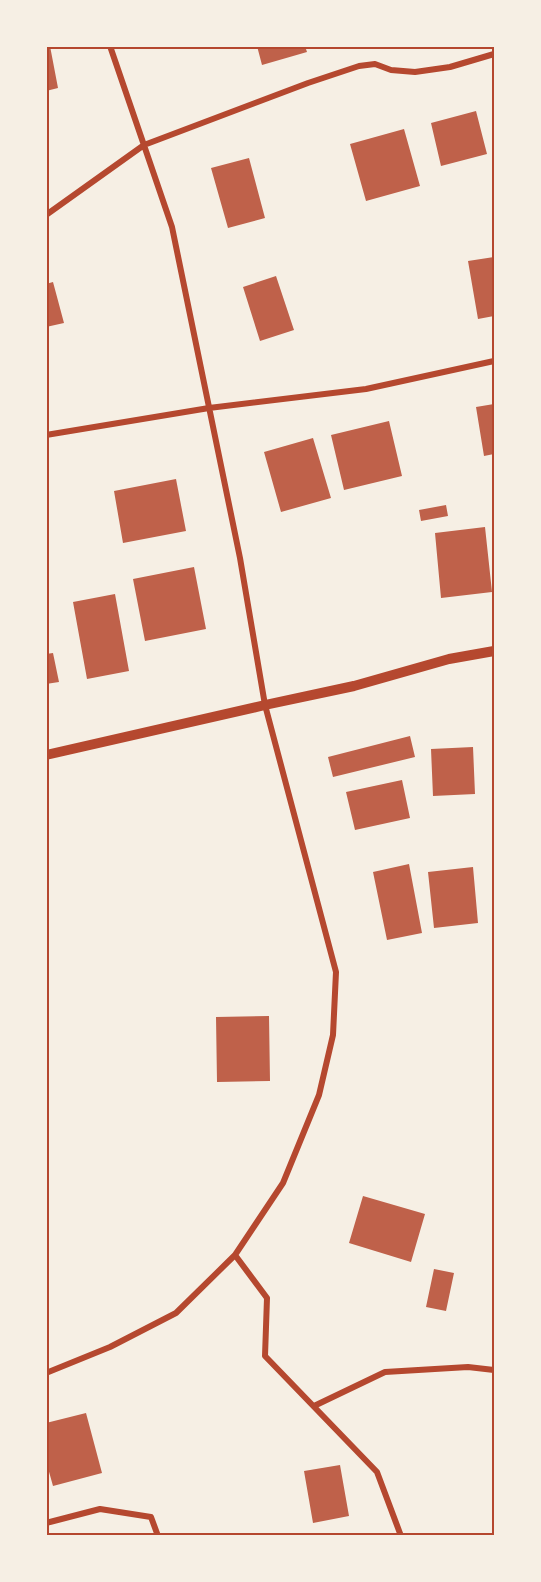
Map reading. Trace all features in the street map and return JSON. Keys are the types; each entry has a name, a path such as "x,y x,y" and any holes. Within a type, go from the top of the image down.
{"street":[{"path":"46,1373 110,1347 176,1313 236,1255 283,1183 319,1095 333,1035 336,972 265,705 240,558 172,227 110,46"},
{"path":"46,216 144,145 359,66 375,64 391,70 415,72 450,67 495,54"},
{"path":"46,435 209,408 366,389 495,361"},
{"path":"46,755 354,686 449,659 495,651"},
{"path":"236,1255 267,1298 265,1356 377,1472 401,1536"},
{"path":"314,1406 385,1372 468,1367 495,1370"},
{"path":"46,1523 100,1509 151,1517 158,1536"}],"building":[{"path":"46,46 50,46 58,88 46,91"},
{"path":"257,46 305,46 307,52 262,65"},
{"path":"476,111 487,154 441,166 431,123"},
{"path":"404,129 420,186 366,201 350,144"},
{"path":"249,158 265,218 228,228 211,168"},
{"path":"494,257 494,316 478,319 468,261"},
{"path":"276,276 294,330 260,341 243,287"},
{"path":"53,282 64,323 46,327 46,284"},
{"path":"494,404 494,454 484,456 476,407"},
{"path":"389,421 402,476 344,490 331,435"},
{"path":"313,438 331,498 281,512 264,452"},
{"path":"176,479 186,531 123,543 114,491"},
{"path":"446,505 448,516 421,521 419,510"},
{"path":"485,527 492,592 441,598 435,533"},
{"path":"194,567 206,629 145,641 133,579"},
{"path":"115,594 129,671 87,679 73,602"},
{"path":"53,653 59,682 46,684 46,654"},
{"path":"410,736 415,757 333,777 328,757"},
{"path":"473,747 475,794 433,796 431,749"},
{"path":"402,780 410,818 355,830 346,792"},
{"path":"409,864 422,933 387,940 373,872"},
{"path":"473,867 478,923 434,928 428,872"},
{"path":"269,1016 270,1081 217,1082 216,1017"},
{"path":"363,1196 425,1214 411,1262 349,1243"},
{"path":"434,1269 454,1273 446,1311 426,1307"},
{"path":"86,1413 102,1473 53,1486 46,1461 46,1423"},
{"path":"340,1465 349,1516 313,1523 304,1471"}]}
